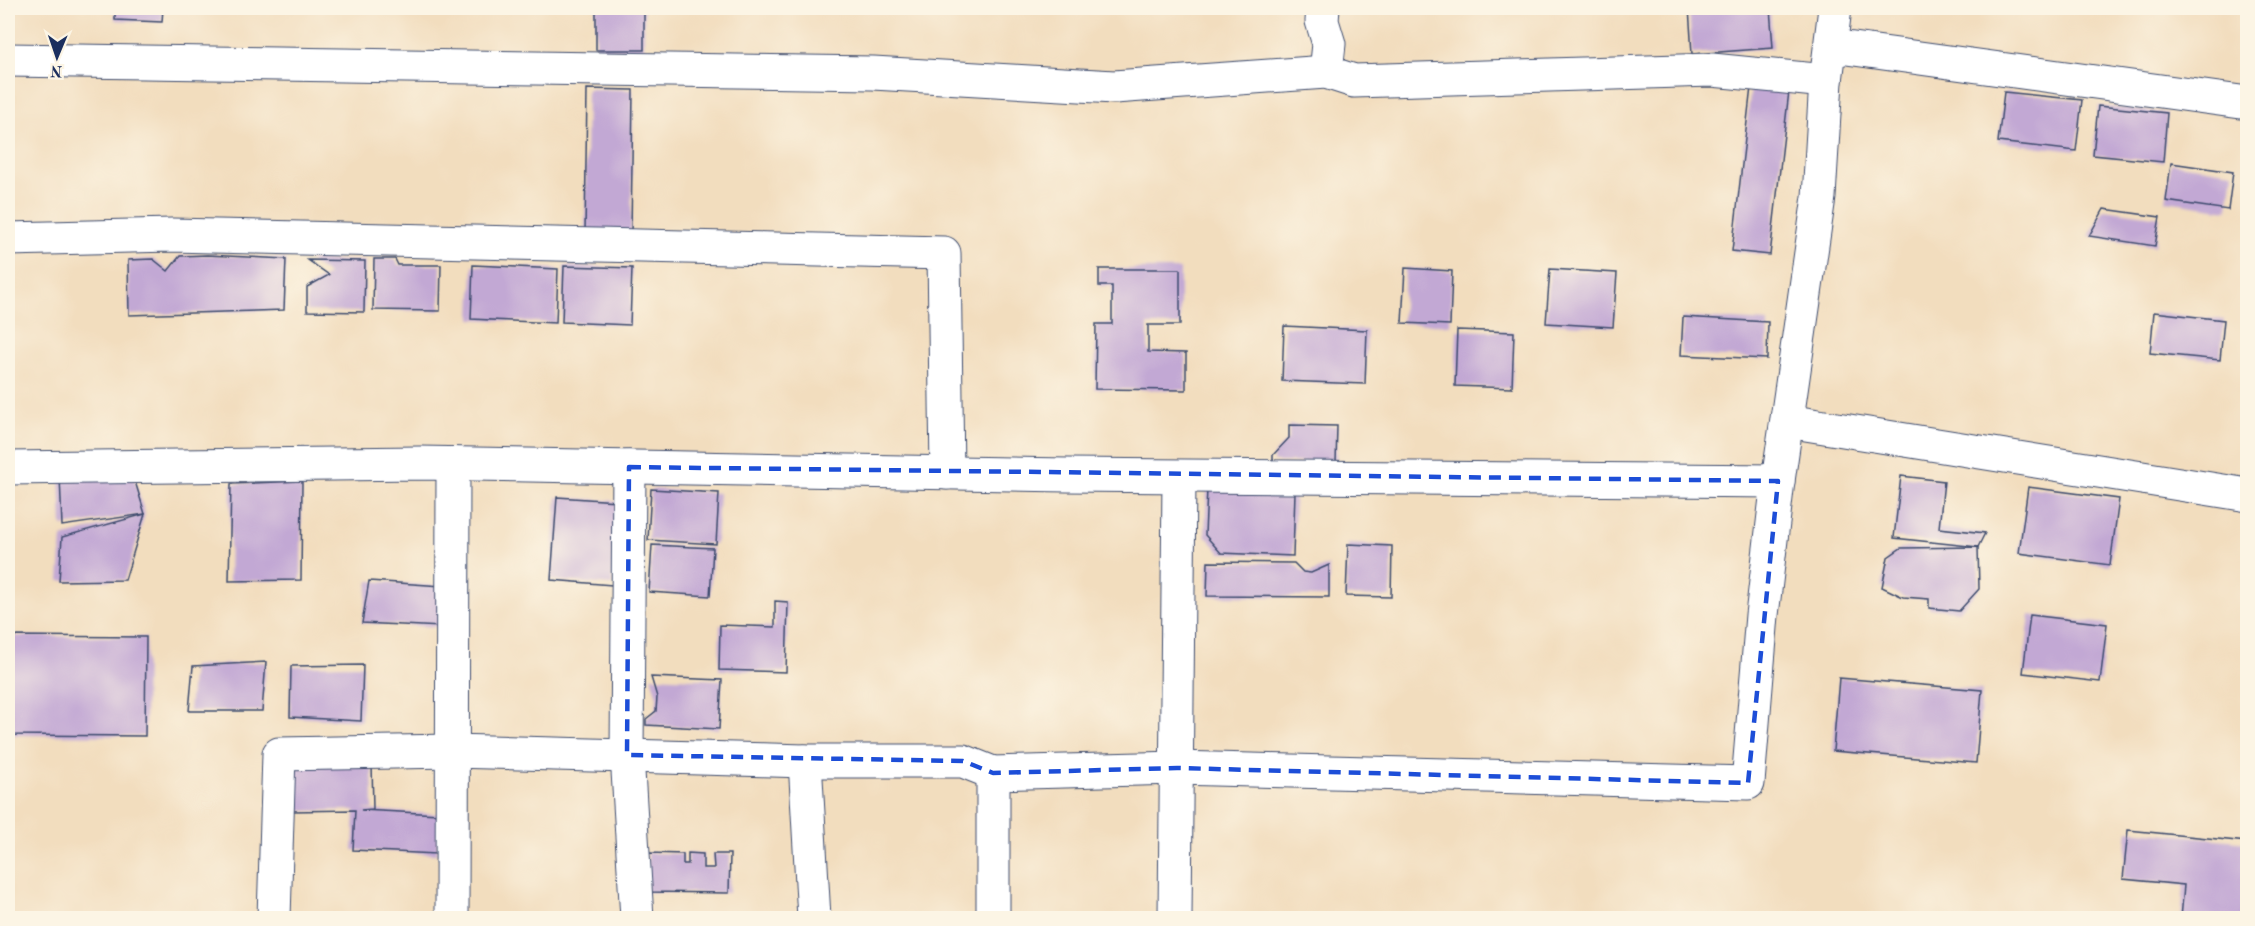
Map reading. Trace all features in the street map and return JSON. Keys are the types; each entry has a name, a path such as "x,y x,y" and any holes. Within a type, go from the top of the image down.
{"street":[{"path":"1323,8 1322,21 1329,44 1326,72"},
{"path":"274,918 279,754 452,751 805,761 963,761 993,773 1177,768 1748,783 1762,615 1786,421 1818,197 1826,81 1835,8"},
{"path":"1832,46 2247,103"},
{"path":"8,60 873,73 1114,87 1326,72 1354,81 1712,70 1826,81"},
{"path":"8,239 184,236 944,253 947,473"},
{"path":"1786,421 2247,488"},
{"path":"8,468 453,464 1179,477 1778,482"},
{"path":"452,918 453,464"},
{"path":"628,467 627,755 637,918"},
{"path":"1174,918 1179,477"},
{"path":"805,761 814,918"},
{"path":"993,773 993,918"}],"highlighted area":[{"path":"629,467 1778,481 1748,783 1177,768 993,773 963,761 627,755"}],"building":[{"path":"115,8 163,8 162,22 115,20"},
{"path":"596,8 644,8 644,50 596,50"},
{"path":"1689,8 1770,8 1773,48 1692,54"},
{"path":"1751,87 1789,91 1770,255 1732,251"},
{"path":"587,89 633,90 631,234 585,234"},
{"path":"2004,92 2082,100 2076,151 1998,142"},
{"path":"2098,106 2167,113 2163,162 2093,155"},
{"path":"2171,163 2233,172 2228,210 2166,201"},
{"path":"2104,209 2160,217 2155,246 2089,236"},
{"path":"180,256 286,259 284,310 129,315 128,260 153,259 168,271"},
{"path":"374,259 395,259 398,265 441,265 440,311 373,310"},
{"path":"308,260 365,261 364,312 307,311 307,287 329,275"},
{"path":"473,265 558,269 556,323 471,319"},
{"path":"564,266 632,268 630,325 562,322"},
{"path":"1405,268 1452,271 1450,325 1402,323"},
{"path":"1099,269 1180,269 1180,325 1148,325 1148,352 1186,353 1186,390 1095,389 1096,324 1112,324 1112,286 1099,286"},
{"path":"1550,269 1617,273 1613,327 1546,323"},
{"path":"2154,312 2224,320 2220,360 2150,353"},
{"path":"1683,317 1768,322 1767,359 1681,355"},
{"path":"1284,326 1367,330 1365,384 1282,381"},
{"path":"1457,330 1514,332 1512,388 1455,386"},
{"path":"1289,425 1337,426 1336,463 1273,462 1273,455 1289,438"},
{"path":"60,476 134,478 145,514 62,526"},
{"path":"1901,476 1944,481 1939,528 1985,533 1978,547 1894,538"},
{"path":"302,481 301,580 229,581 231,484"},
{"path":"2028,487 2119,499 2110,565 2019,553"},
{"path":"651,489 719,493 716,544 648,540"},
{"path":"1207,489 1295,492 1293,556 1221,553 1205,535"},
{"path":"557,497 617,501 612,585 551,580"},
{"path":"145,514 125,580 59,581 62,537"},
{"path":"1348,544 1392,546 1391,597 1346,596"},
{"path":"652,545 713,548 710,596 649,592"},
{"path":"1978,547 1979,589 1959,611 1929,608 1929,599 1903,597 1882,587 1888,557 1901,548"},
{"path":"1208,562 1294,563 1303,572 1311,573 1329,565 1329,597 1207,596"},
{"path":"369,581 442,586 442,627 362,623"},
{"path":"775,601 788,602 786,672 719,670 720,625 775,627"},
{"path":"2030,615 2107,624 2100,682 2023,673"},
{"path":"8,636 146,637 145,736 8,735"},
{"path":"266,662 262,711 189,711 193,666"},
{"path":"363,665 361,721 290,717 291,666"},
{"path":"651,677 722,680 719,729 646,725 646,719 656,711 657,697"},
{"path":"1839,678 1982,690 1976,763 1833,751"},
{"path":"372,764 373,809 361,810 439,814 437,854 353,850 355,810 293,811 292,766"},
{"path":"2128,830 2247,842 2247,918 2181,918 2184,885 2123,879"},
{"path":"648,853 683,854 683,864 688,864 688,853 703,854 703,868 714,868 713,854 730,854 729,893 647,892"}]}
